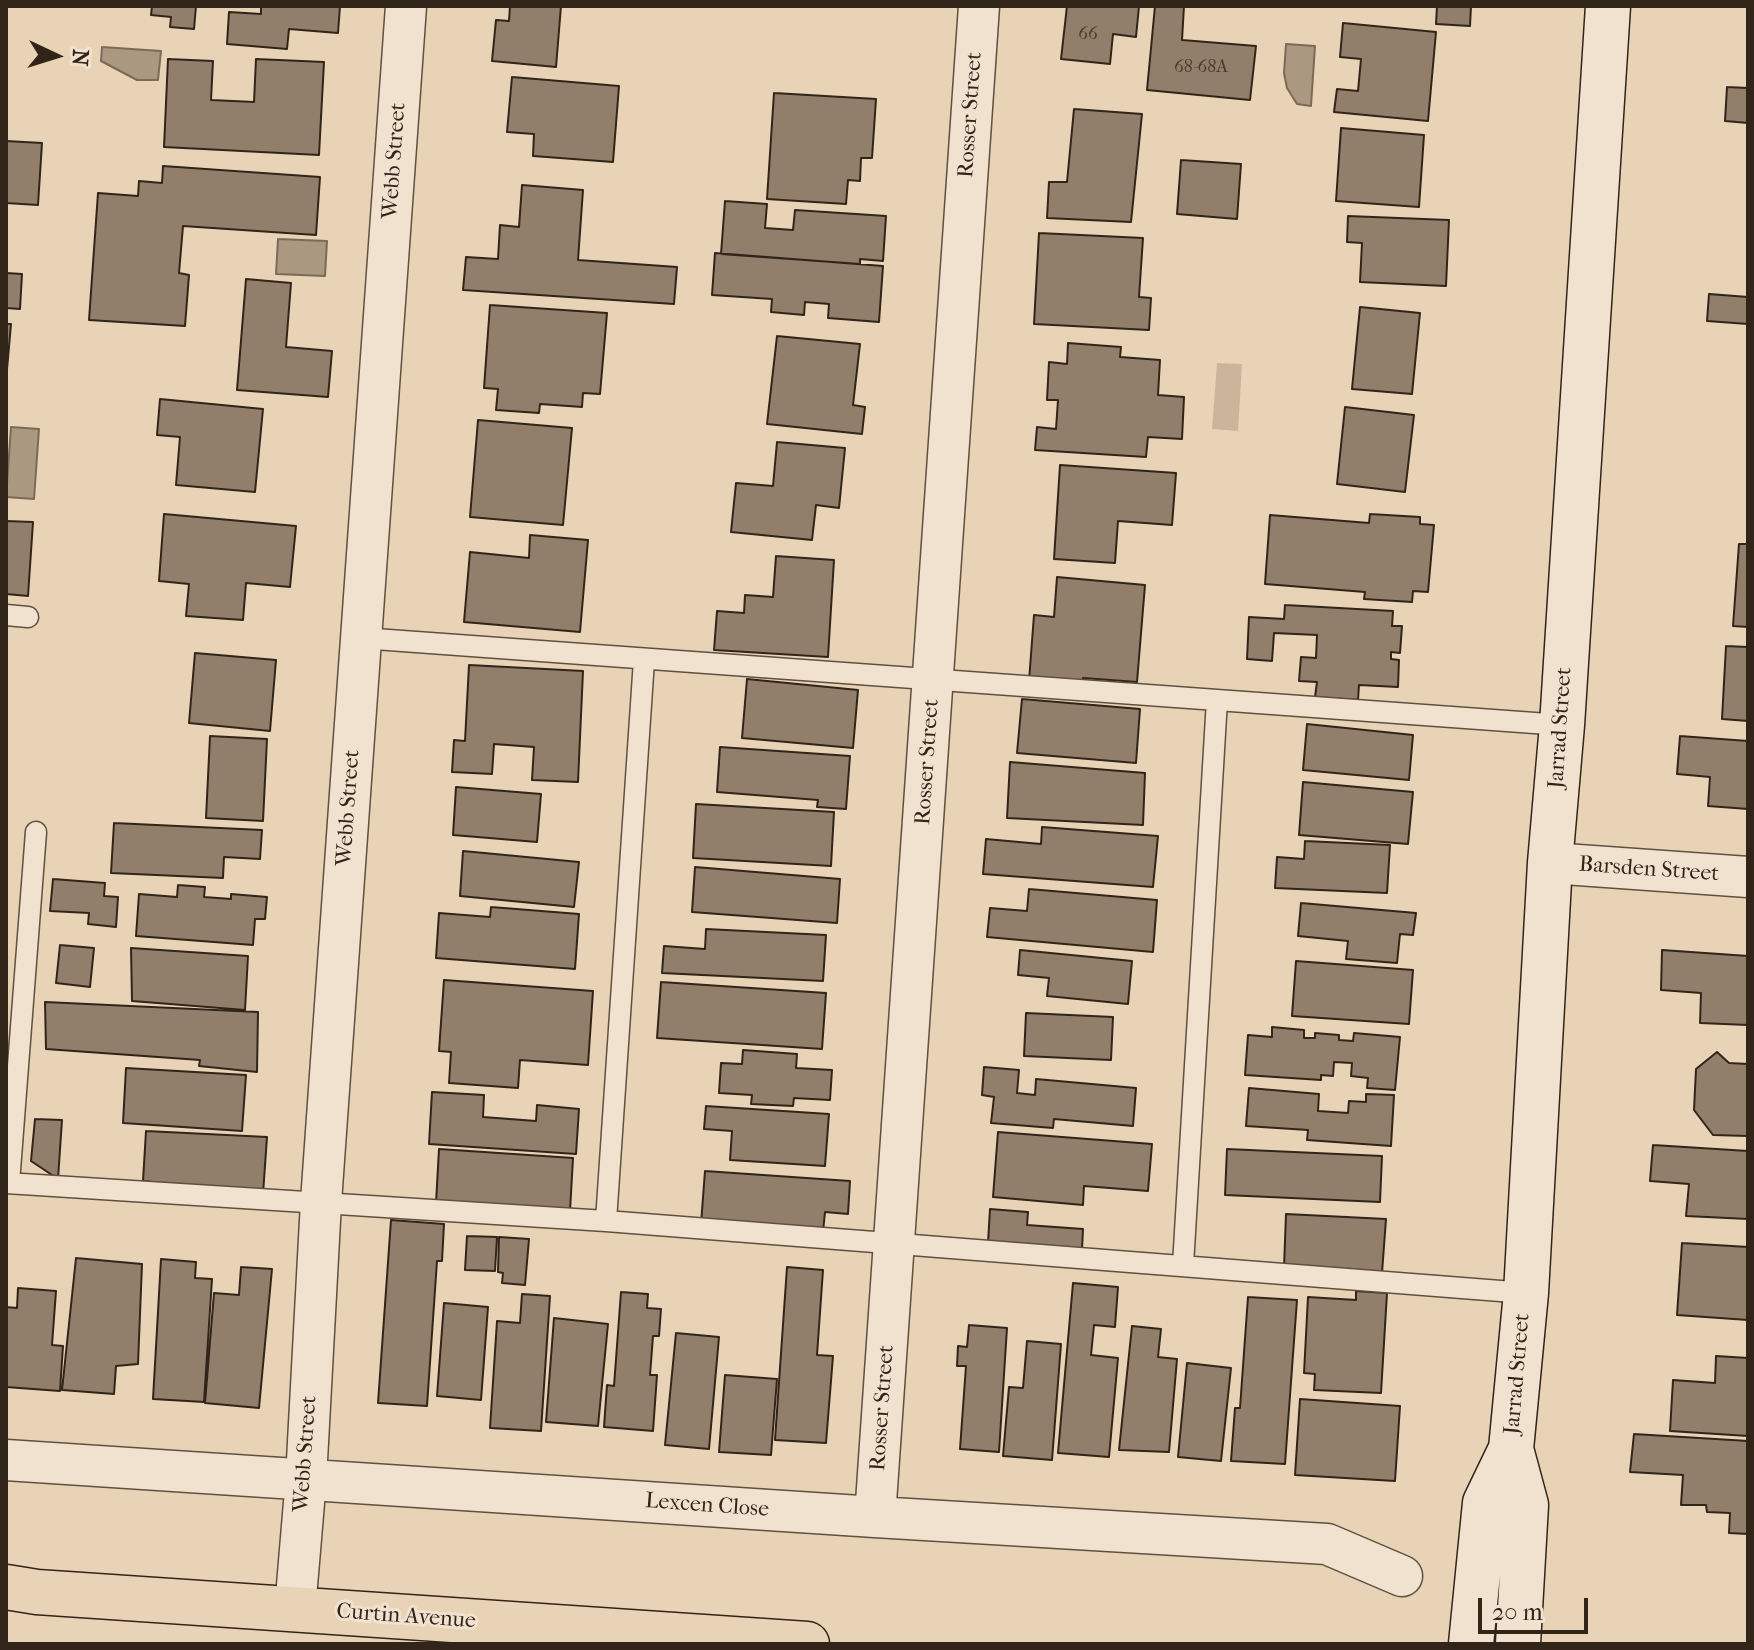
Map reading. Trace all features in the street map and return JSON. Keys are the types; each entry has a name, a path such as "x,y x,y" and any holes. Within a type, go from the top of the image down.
{"main road":[{"name":"Curtin Avenue","path":"6,1587 37,1592 807,1644"}],"street":[{"name":"Webb Street","path":"295,1609 406,6"},
{"name":"Rosser Street","path":"875,1517 979,6"},
{"name":"Jarrad Street","path":"1471,1644 1485,1503 1511,1449 1526,1293 1550,863 1562,725 1608,6"},
{"name":"Barsden Street","path":"1550,863 1748,877"},
{"name":"Jarrad Street","path":"1511,1449 1526,1505 1518,1644"},
{"name":"Lexcen Close","path":"6,1460 1327,1544 1402,1576"}],"lane":[{"path":"6,615 28,617"},
{"path":"361,638 1562,725"},
{"path":"606,1221 644,660"},
{"path":"1183,1265 1217,700"},
{"path":"36,832 8,1183 606,1221 1526,1293"}],"shaded area":[{"path":"1286,44 1315,46 1311,106 1297,104 1287,88 1284,73"},
{"path":"102,47 161,51 158,80 137,80 101,61"},
{"path":"278,239 327,241 325,276 276,274"},
{"path":"1217,363 1242,364 1238,431 1212,429"},
{"path":"11,427 39,429 34,499 6,497"}],"building":[{"path":"152,6 196,6 194,29 170,27 171,17 151,15"},
{"path":"261,6 340,6 338,33 289,29 287,49 227,44 229,12 261,14"},
{"path":"510,6 561,6 556,67 492,61 496,20 509,21"},
{"path":"1067,6 1139,6 1136,37 1113,34 1110,64 1061,59"},
{"path":"1155,6 1184,6 1182,40 1256,46 1250,100 1147,90"},
{"path":"1437,6 1471,6 1470,26 1436,24"},
{"path":"1343,23 1436,32 1428,121 1334,112 1337,89 1358,91 1361,59 1340,57"},
{"path":"168,59 213,61 211,100 254,102 256,59 324,62 319,155 164,147"},
{"path":"512,77 619,86 613,162 533,156 534,134 507,132"},
{"path":"1727,87 1748,88 1748,123 1725,121"},
{"path":"774,93 876,99 872,158 861,158 860,181 848,180 846,204 767,199"},
{"path":"1074,109 1142,114 1131,222 1047,218 1049,182 1067,182"},
{"path":"1341,128 1424,135 1419,207 1336,201"},
{"path":"6,141 42,143 38,205 6,203"},
{"path":"1181,160 1241,164 1237,219 1177,214"},
{"path":"163,166 320,177 316,235 183,226 179,273 189,275 185,326 89,320 98,193 138,196 139,181 162,183"},
{"path":"522,185 583,190 578,260 677,267 674,304 463,290 466,257 498,259 500,225 519,227"},
{"path":"725,201 767,204 765,228 793,230 795,210 886,216 883,261 860,259 860,264 721,254"},
{"path":"1348,216 1449,220 1446,286 1360,282 1362,243 1347,242"},
{"path":"1039,233 1143,238 1139,297 1151,298 1149,330 1034,324"},
{"path":"715,253 883,266 879,322 828,318 829,304 805,302 804,315 771,312 772,299 712,295"},
{"path":"6,273 22,274 20,309 6,308"},
{"path":"246,279 291,283 286,347 332,351 328,397 237,390"},
{"path":"1709,294 1748,297 1748,324 1707,321"},
{"path":"490,305 607,313 600,394 583,393 582,407 540,404 539,413 496,410 498,389 484,388"},
{"path":"1360,307 1420,313 1412,394 1352,389"},
{"path":"6,324 11,324 6,381"},
{"path":"777,336 860,344 853,405 865,407 862,434 767,424"},
{"path":"1068,343 1121,347 1120,357 1160,360 1158,395 1184,397 1182,439 1148,437 1146,457 1035,450 1037,427 1056,429 1058,400 1047,400 1049,362 1067,364"},
{"path":"160,399 263,409 255,492 176,485 180,437 157,435"},
{"path":"1345,407 1414,415 1405,492 1337,484"},
{"path":"478,420 572,428 563,525 470,517"},
{"path":"777,442 845,448 839,508 816,505 812,540 731,532 736,483 773,486"},
{"path":"1060,465 1176,473 1172,525 1118,521 1115,563 1054,559"},
{"path":"164,514 296,526 290,587 246,583 243,620 186,616 189,584 159,581"},
{"path":"1370,514 1420,517 1420,524 1434,525 1428,592 1413,591 1412,602 1364,599 1365,592 1265,584 1270,515 1369,523"},
{"path":"6,521 33,522 28,596 6,594"},
{"path":"530,535 588,540 580,632 464,622 470,552 529,558"},
{"path":"1739,544 1748,544 1748,627 1733,626"},
{"path":"776,556 834,560 828,657 714,650 717,611 744,613 745,595 773,597"},
{"path":"1057,577 1145,585 1137,682 1083,678 1083,686 1029,681 1034,615 1054,617"},
{"path":"1285,605 1393,611 1392,626 1402,626 1400,653 1391,652 1391,659 1399,660 1398,687 1359,685 1358,700 1315,697 1317,682 1299,681 1301,657 1316,658 1317,635 1274,633 1272,661 1247,659 1249,617 1284,619"},
{"path":"1726,646 1748,647 1748,721 1722,719"},
{"path":"195,653 276,660 270,731 189,723"},
{"path":"469,665 583,671 578,782 532,780 534,747 494,744 492,774 452,772 454,740 465,741"},
{"path":"747,679 858,690 853,748 742,738"},
{"path":"1022,699 1140,709 1136,763 1017,753"},
{"path":"1307,724 1413,735 1409,780 1303,770"},
{"path":"210,736 267,739 263,821 206,818"},
{"path":"1680,736 1748,741 1748,809 1708,806 1710,777 1677,774"},
{"path":"720,747 850,756 846,809 817,807 818,800 717,792"},
{"path":"1010,762 1145,773 1143,825 1007,818"},
{"path":"1303,782 1413,792 1408,844 1299,835"},
{"path":"456,787 541,794 537,842 453,835"},
{"path":"696,804 834,812 831,866 693,858"},
{"path":"114,823 262,830 260,859 224,857 223,878 111,873"},
{"path":"1042,827 1158,836 1153,887 983,874 986,839 1041,844"},
{"path":"1305,841 1390,845 1387,893 1275,888 1277,857 1304,859"},
{"path":"463,851 579,862 574,907 460,896"},
{"path":"695,867 840,879 837,923 692,912"},
{"path":"53,879 105,883 104,896 118,897 116,927 88,924 89,913 50,911"},
{"path":"178,885 205,887 204,897 231,899 231,894 267,897 265,919 255,919 253,945 136,936 139,894 177,897"},
{"path":"1029,889 1157,900 1153,952 987,937 990,908 1027,911"},
{"path":"1301,903 1416,913 1413,935 1400,934 1397,963 1346,959 1348,941 1298,936"},
{"path":"491,907 579,914 575,969 436,958 439,913 490,917"},
{"path":"706,929 826,935 823,981 662,973 664,946 705,949"},
{"path":"60,945 94,948 90,987 56,983"},
{"path":"131,948 248,956 245,1010 132,1001"},
{"path":"1020,950 1132,961 1128,1004 1047,996 1049,978 1018,975"},
{"path":"1662,950 1748,956 1748,1025 1700,1023 1701,993 1661,990"},
{"path":"1296,961 1413,970 1409,1024 1292,1016"},
{"path":"444,980 593,991 588,1065 520,1060 518,1088 449,1083 451,1052 439,1051"},
{"path":"661,982 826,993 822,1049 657,1038"},
{"path":"45,1002 258,1012 257,1072 199,1066 200,1060 46,1049"},
{"path":"1026,1013 1113,1017 1111,1060 1024,1056"},
{"path":"1272,1027 1304,1030 1304,1038 1315,1038 1315,1033 1339,1035 1339,1040 1353,1041 1354,1033 1400,1037 1395,1090 1367,1088 1368,1078 1351,1076 1352,1063 1334,1062 1333,1076 1321,1075 1321,1080 1245,1075 1248,1035 1272,1037"},
{"path":"743,1050 797,1054 796,1068 832,1070 830,1100 794,1098 793,1106 751,1104 752,1095 719,1093 721,1063 742,1064"},
{"path":"1717,1052 1729,1063 1748,1064 1748,1136 1713,1135 1694,1110 1696,1069"},
{"path":"984,1067 1019,1070 1017,1093 1035,1095 1036,1079 1136,1088 1133,1126 1054,1119 1053,1128 991,1123 994,1097 982,1095"},
{"path":"126,1068 246,1075 242,1131 123,1123"},
{"path":"1249,1088 1319,1094 1318,1111 1348,1113 1349,1101 1366,1102 1366,1094 1394,1095 1391,1146 1307,1140 1308,1130 1246,1126"},
{"path":"432,1092 484,1095 483,1117 536,1121 537,1105 579,1109 576,1154 429,1144"},
{"path":"706,1106 829,1114 825,1166 730,1160 732,1131 704,1129"},
{"path":"35,1119 62,1120 58,1179 31,1161"},
{"path":"146,1131 267,1137 263,1194 143,1181"},
{"path":"998,1132 1152,1144 1148,1191 1084,1186 1083,1205 993,1197"},
{"path":"1653,1145 1748,1151 1748,1219 1686,1216 1689,1184 1650,1181"},
{"path":"439,1149 573,1158 570,1211 436,1203"},
{"path":"1227,1149 1382,1156 1380,1202 1225,1195"},
{"path":"705,1171 850,1181 848,1214 825,1212 823,1232 701,1224"},
{"path":"990,1209 1028,1212 1027,1225 1083,1229 1082,1249 988,1243"},
{"path":"1286,1214 1386,1219 1382,1273 1284,1268"},
{"path":"391,1220 444,1224 442,1261 437,1261 427,1406 378,1403"},
{"path":"467,1236 497,1237 495,1271 465,1270"},
{"path":"499,1237 529,1239 525,1285 502,1283 503,1273 498,1272"},
{"path":"1682,1243 1748,1247 1748,1320 1677,1315"},
{"path":"76,1258 142,1264 138,1364 116,1366 114,1394 62,1390"},
{"path":"161,1259 196,1262 195,1278 212,1279 204,1402 153,1399"},
{"path":"241,1267 272,1269 259,1408 205,1403 214,1293 239,1295"},
{"path":"787,1267 823,1270 817,1355 833,1356 826,1443 775,1440"},
{"path":"1073,1283 1118,1287 1115,1327 1094,1325 1091,1355 1118,1358 1109,1457 1058,1453"},
{"path":"18,1288 56,1291 52,1345 63,1346 60,1391 6,1387 6,1307 17,1308"},
{"path":"1356,1291 1387,1293 1381,1393 1314,1390 1315,1374 1304,1373 1308,1297 1356,1300"},
{"path":"621,1292 648,1294 647,1308 661,1309 659,1336 653,1336 650,1375 657,1375 653,1431 604,1427 607,1385 614,1386"},
{"path":"522,1294 550,1296 541,1431 490,1428 497,1321 520,1323"},
{"path":"1248,1297 1297,1300 1285,1464 1231,1461 1235,1408 1240,1408"},
{"path":"444,1303 488,1307 481,1400 437,1396"},
{"path":"554,1318 608,1324 598,1426 546,1422"},
{"path":"969,1325 1007,1328 999,1452 960,1449 966,1366 957,1366 958,1346 967,1347"},
{"path":"1132,1326 1161,1329 1158,1357 1177,1359 1169,1452 1119,1450"},
{"path":"676,1333 719,1337 709,1449 665,1445"},
{"path":"1027,1341 1061,1344 1052,1460 1003,1456 1009,1387 1023,1388"},
{"path":"1716,1356 1748,1358 1748,1436 1670,1431 1673,1380 1715,1383"},
{"path":"1187,1363 1231,1368 1221,1461 1178,1457"},
{"path":"725,1375 777,1379 771,1455 719,1452"},
{"path":"1300,1399 1400,1406 1395,1481 1295,1475"},
{"path":"1634,1434 1748,1441 1748,1534 1729,1533 1730,1513 1707,1512 1706,1505 1681,1505 1683,1475 1630,1472"}]}
